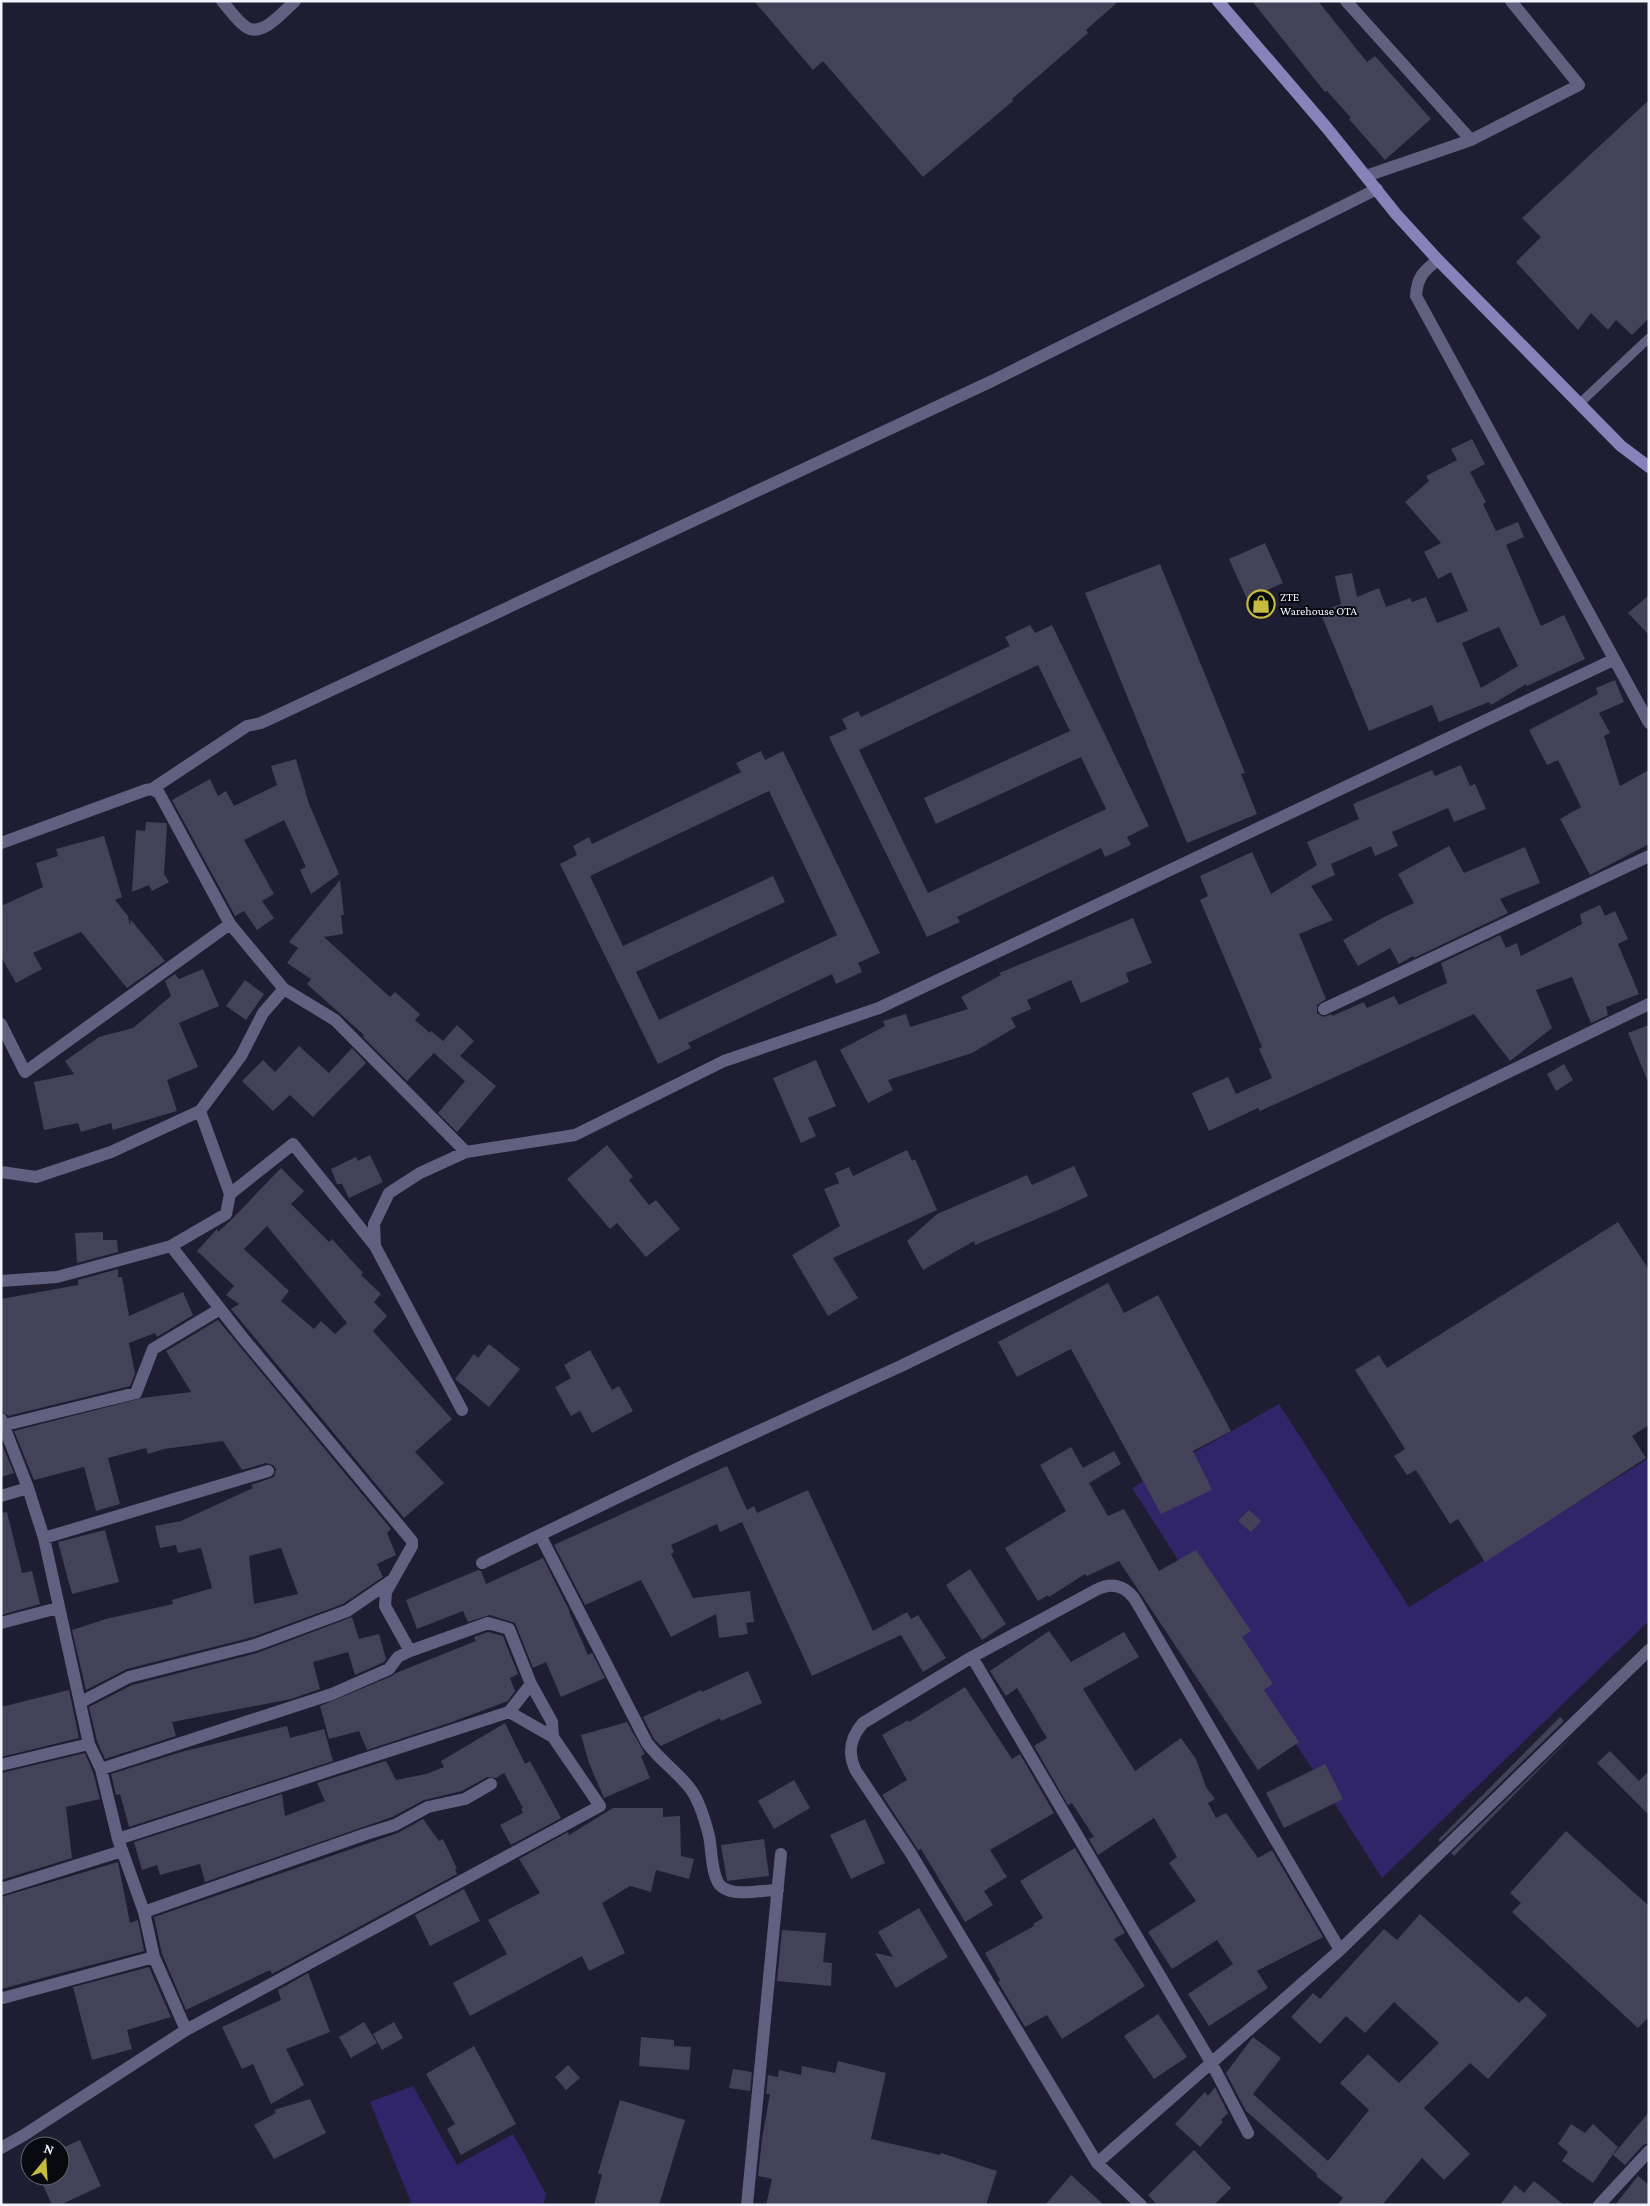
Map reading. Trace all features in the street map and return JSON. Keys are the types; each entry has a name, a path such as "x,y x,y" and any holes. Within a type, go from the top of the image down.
{"main road":[{"path":"1218,1 1396,214 1438,260 1620,446 1649,467"}],"street":[{"path":"222,1 247,28 254,30 264,28 295,1"},
{"path":"1346,1 1471,140"},
{"path":"1366,176 1471,140 1580,85 1511,1"},
{"path":"1,843 152,789 247,726 270,719 992,381 1377,189"},
{"path":"1438,260 1422,271 1417,282 1416,296 1649,723"},
{"path":"374,1246 374,1224 389,1193 420,1173 466,1152 575,1135 724,1061 879,1008 1613,660"},
{"path":"152,789 159,794 230,924 284,989 335,1020 466,1152"},
{"path":"1324,1009 1649,856"},
{"path":"1,1024 25,1072 230,924"},
{"path":"1,1172 36,1177 111,1152 200,1112 241,1056 263,1013 284,989"},
{"path":"482,1563 693,1461 910,1361 1649,1004"},
{"path":"1,1281 57,1277 171,1246 226,1214 230,1194 200,1112"},
{"path":"230,1194 293,1144 374,1246 462,1410"},
{"path":"171,1246 220,1309 412,1541 412,1546 386,1592 385,1606 410,1651"},
{"path":"186,2030 154,1957 144,1912 120,1845 100,1769 89,1744 44,1538 28,1488 2,1423 136,1392 153,1349 220,1309"},
{"path":"44,1538 268,1471"},
{"path":"1,1496 28,1488"},
{"path":"540,1535 647,1743 662,1761 689,1786 695,1797 709,1836 716,1879 720,1886 735,1892 778,1890"},
{"path":"80,1702 129,1677 255,1645 347,1612 393,1579"},
{"path":"1141,2205 1096,2163 910,1852 851,1761 851,1740 863,1723 972,1657 1103,1586 1117,1586 1130,1593 1340,1950"},
{"path":"1,1623 58,1608"},
{"path":"100,1769 332,1694 389,1669 398,1658 410,1651 488,1623 509,1629 531,1684 552,1722 553,1737"},
{"path":"1096,2163 1212,2064 1340,1950 1649,1650"},
{"path":"972,1657 1212,2064 1248,2133"},
{"path":"1,1889 120,1845 509,1712 531,1684"},
{"path":"1,2148 186,2030 600,1806 553,1737 509,1712"},
{"path":"1,1766 89,1744"},
{"path":"144,1912 395,1825 428,1807 465,1799 491,1784"},
{"path":"747,2205 781,1854"},
{"path":"3,1998 154,1957"},
{"path":"1599,2205 1647,2156"}],"lane":[{"path":"1579,404 1649,338"}],"shaded area":[{"path":"1279,1404 1409,1607 1649,1458 1649,1621 1382,1878 1132,1488"},
{"path":"413,2086 457,2165 513,2134 546,2194 543,2205 412,2205 370,2102"}],"building":[{"path":"754,1 1119,1 1086,30 1088,33 1012,99 1013,101 923,177 823,61 813,70"},
{"path":"1252,1 1318,1 1367,62 1375,56 1431,119 1385,160 1349,119 1351,118 1327,91 1325,92"},
{"path":"1649,100 1649,318 1632,335 1616,320 1608,330 1591,313 1578,330 1516,262 1541,237 1522,218"},
{"path":"1472,439 1485,464 1470,472 1486,502 1483,504 1496,531 1518,522 1524,537 1506,545 1541,626 1564,615 1585,659 1527,686 1526,684 1491,705 1489,702 1439,722 1432,705 1369,731 1320,612 1341,604 1335,576 1352,573 1357,597 1379,588 1386,607 1410,598 1412,602 1426,597 1437,623 1468,611 1451,572 1438,579 1424,552 1441,543 1405,502 1429,481 1426,476 1457,460 1451,449","holes":["1499,627 1518,666 1481,688 1462,643"]},
{"path":"1265,543 1283,583 1247,599 1229,559"},
{"path":"1160,564 1245,773 1241,774 1257,814 1187,843 1085,593"},
{"path":"1649,595 1649,635 1628,613"},
{"path":"1030,625 1035,633 1052,625 1149,826 1127,837 1131,845 1105,857 1101,848 957,917 960,922 927,937 829,737 847,729 842,719 858,711 861,717 1010,646 1005,637","holes":["1038,665 1070,731 924,798 936,824 1081,757 1106,809 928,893 859,750"]},
{"path":"1615,680 1624,702 1599,713 1610,733 1604,736 1620,786 1649,770 1649,844 1590,875 1560,819 1581,807 1558,760 1547,765 1529,730 1598,694 1596,688"},
{"path":"761,751 765,760 783,751 880,953 858,963 862,972 836,984 832,974 688,1043 691,1048 658,1064 560,864 577,855 573,846 589,837 592,844 741,772 736,763","holes":["769,791 837,935 659,1020 636,972 785,902 773,876 623,946 590,876"]},
{"path":"296,759 309,804 339,874 311,894 300,870 306,867 284,820 244,840 274,894 262,901 274,918 257,930 244,911 235,916 172,800 210,779 218,796 226,791 234,806 277,785 271,766"},
{"path":"1461,765 1470,786 1475,784 1486,809 1454,822 1448,808 1392,832 1398,846 1375,856 1371,846 1331,864 1335,875 1311,886 1333,920 1299,934 1326,999 1317,1005 1317,1013 1323,1017 1332,1014 1332,1016 1364,1002 1367,1008 1394,996 1399,1005 1447,983 1441,963 1500,935 1506,948 1517,943 1521,956 1582,924 1580,914 1600,905 1605,916 1615,911 1628,939 1618,944 1639,994 1606,1007 1608,1015 1591,1023 1572,977 1536,990 1552,1028 1510,1061 1474,1014 1260,1111 1258,1108 1209,1131 1192,1093 1228,1077 1236,1094 1272,1078 1259,1049 1262,1047 1200,900 1208,896 1200,876 1252,852 1271,894 1317,865 1307,842 1359,819 1353,804 1432,770 1435,776"},
{"path":"146,822 166,823 164,874 169,882 152,891 149,885 132,892 136,830 145,831"},
{"path":"104,836 122,897 115,900 128,916 130,925 131,920 165,961 127,988 81,932 33,953 42,969 16,983 1,957 1,906 43,887 36,863 58,856 56,849"},
{"path":"1449,846 1464,873 1525,847 1540,883 1500,899 1508,913 1414,958 1413,956 1399,964 1390,948 1358,966 1343,940 1414,903 1398,874"},
{"path":"340,880 344,915 341,915 343,934 324,937 390,997 395,992 420,1014 415,1020 430,1033 431,1031 443,1041 457,1025 474,1041 460,1056 496,1086 457,1132 438,1113 465,1081 434,1053 407,1081 363,1037 364,1035 307,984 311,979 287,963 298,948 289,942"},
{"path":"1133,918 1152,963 1126,973 1129,982 1081,1003 1071,980 1027,1000 1031,1009 1011,1018 1016,1027 972,1053 888,1080 893,1090 868,1103 840,1050 885,1026 883,1021 906,1014 910,1027 968,1009 961,997 1001,975 999,973"},
{"path":"203,969 219,1006 179,1023 198,1067 167,1080 177,1111 113,1130 111,1123 81,1132 78,1123 44,1130 34,1082 74,1074 65,1061 99,1037 133,1028 171,996 165,981 175,974 179,979"},
{"path":"245,980 264,994 246,1020 226,1006"},
{"path":"1649,1025 1649,1082 1648,1082 1628,1033"},
{"path":"299,1046 329,1073 352,1048 366,1063 313,1117 290,1095 273,1111 242,1081 263,1060 275,1072"},
{"path":"816,1060 836,1106 808,1118 816,1136 801,1143 773,1078"},
{"path":"1564,1064 1573,1080 1556,1091 1547,1074"},
{"path":"607,1145 633,1177 629,1180 649,1205 656,1200 680,1229 646,1257 617,1223 610,1229 567,1179"},
{"path":"907,1150 912,1161 915,1159 937,1210 833,1258 858,1298 828,1316 792,1255 840,1226 824,1189 839,1183 835,1173 849,1167 853,1176"},
{"path":"370,1155 383,1182 349,1198 342,1184 337,1184 331,1169 356,1157 358,1161"},
{"path":"1074,1166 1088,1196 975,1245 974,1241 923,1270 907,1241 937,1214 1027,1175 1032,1185"},
{"path":"281,1168 304,1191 291,1204 329,1242 332,1239 363,1273 361,1275 381,1294 374,1302 387,1316 373,1331 452,1419 415,1452 444,1483 404,1518 231,1309 239,1304 226,1295 234,1286 197,1251 217,1229 218,1232","holes":["267,1226 347,1323 335,1334 321,1321 314,1329 281,1301 289,1291 244,1249"]},
{"path":"1618,1222 1649,1270 1649,1425 1632,1436 1646,1458 1485,1562 1458,1519 1450,1524 1416,1470 1407,1475 1394,1456 1405,1449 1355,1370 1379,1355 1387,1368"},
{"path":"103,1232 103,1240 117,1240 118,1252 77,1263 75,1233"},
{"path":"118,1269 118,1277 122,1277 129,1316 183,1292 193,1315 157,1337 155,1333 129,1343 135,1374 130,1386 8,1416 1,1411 1,1299 78,1285 78,1280"},
{"path":"1108,1283 1124,1313 1158,1295 1231,1431 1193,1451 1212,1490 1161,1514 1071,1349 1017,1377 998,1342"},
{"path":"218,1320 391,1529 387,1533 396,1555 377,1564 383,1577 343,1604 253,1637 127,1669 86,1690 72,1630 106,1619 173,1604 172,1600 212,1588 201,1548 178,1553 176,1545 160,1548 155,1526 181,1521 253,1488 251,1485 274,1477 276,1469 273,1465 266,1463 242,1470 223,1441 164,1449 148,1454 146,1448 108,1458 120,1504 96,1511 84,1467 34,1480 14,1431 142,1398 191,1392 166,1351","holes":["281,1548 298,1594 254,1604 249,1556"]},
{"path":"489,1344 520,1369 489,1407 455,1379 474,1354 478,1358"},
{"path":"590,1350 612,1390 619,1386 633,1411 592,1433 580,1411 571,1416 555,1387 571,1378 564,1365"},
{"path":"1,1442 14,1473 1,1477"},
{"path":"1071,1447 1083,1468 1114,1451 1121,1464 1089,1483 1108,1516 1124,1509 1159,1571 1196,1550 1251,1631 1242,1637 1273,1684 1264,1690 1299,1742 1258,1770 1119,1561 1087,1576 1085,1574 1049,1597 1048,1595 1038,1601 1005,1548 1066,1511 1040,1465"},
{"path":"727,1466 747,1510 754,1506 757,1513 808,1490 873,1631 907,1612 911,1619 918,1615 946,1658 923,1672 901,1635 812,1676 742,1522 720,1532 717,1524 671,1545 674,1552 671,1554 693,1598 750,1591 754,1622 746,1623 748,1634 719,1638 716,1614 671,1637 641,1580 585,1605 554,1545"},
{"path":"1249,1510 1261,1521 1251,1532 1238,1521"},
{"path":"7,1512 22,1573 32,1571 40,1604 1,1615 1,1513"},
{"path":"105,1530 119,1582 72,1594 58,1542"},
{"path":"543,1558 570,1612 588,1655 592,1653 605,1678 561,1697 546,1662 533,1668 515,1623 490,1615 468,1622 463,1611 417,1629 406,1600 478,1570 481,1571 486,1584"},
{"path":"970,1569 1006,1624 982,1640 946,1585"},
{"path":"352,1617 359,1639 379,1634 386,1659 384,1662 355,1675 348,1652 313,1662 320,1689 291,1699 172,1722 176,1736 105,1759 97,1741 89,1707 132,1685 257,1653"},
{"path":"1049,1631 1071,1662 1124,1632 1139,1657 1083,1689 1135,1771 1181,1738 1196,1759 1206,1787 1215,1799 1208,1803 1216,1818 1226,1813 1258,1858 1272,1850 1323,1937 1257,1971 1268,1988 1209,2026 1188,1994 1233,1964 1217,1940 1172,1969 1148,1932 1196,1901 1169,1863 1177,1857 1154,1818 1098,1855 1089,1839 1094,1837 1072,1803 1068,1805 1034,1746 1047,1738 1017,1688 1006,1696 990,1671"},
{"path":"488,1632 503,1636 518,1674 510,1678 515,1691 508,1701 367,1750 359,1731 329,1739 320,1706 476,1641 474,1637"},
{"path":"748,1671 762,1703 721,1721 720,1718 661,1746 654,1739 643,1717"},
{"path":"965,1687 1012,1759 1020,1754 1054,1813 990,1850 1007,1877 984,1891 993,1905 965,1922 921,1849 918,1850 882,1795 907,1780 882,1735 908,1720 909,1722"},
{"path":"69,1690 79,1738 1,1757 1,1707"},
{"path":"1560,1717 1564,1721 1440,1842 1438,1840"},
{"path":"627,1722 645,1754 641,1756 650,1778 604,1798 589,1763 581,1735"},
{"path":"505,1723 525,1764 530,1761 561,1818 511,1845 500,1825 523,1813 521,1809 523,1808 504,1773 496,1778 487,1777 462,1791 424,1800 392,1817 205,1882 200,1864 160,1875 157,1865 142,1870 134,1842 282,1794 285,1816 325,1801 317,1783 386,1761 396,1780 426,1774 444,1767 441,1761"},
{"path":"287,1726 290,1738 324,1729 333,1761 129,1827 120,1794 116,1795 111,1774 181,1752"},
{"path":"1576,1732 1454,1856 1451,1853"},
{"path":"1610,1751 1639,1781 1649,1771 1649,1815 1597,1763"},
{"path":"85,1753 93,1772 100,1799 66,1807 72,1858 1,1880 1,1773"},
{"path":"1325,1764 1343,1799 1284,1828 1266,1793"},
{"path":"794,1780 810,1808 774,1829 758,1801"},
{"path":"613,1808 663,1808 663,1817 680,1816 681,1856 694,1859 689,1879 656,1870 651,1892 630,1886 602,1903 625,1953 589,1971 582,1956 470,2016 453,1983 507,1954 488,1920 540,1893 519,1859 568,1832 569,1835"},
{"path":"423,1819 439,1841 443,1839 457,1869 455,1869 457,1874 272,1974 270,1970 186,2010 162,1954 154,1917 398,1833"},
{"path":"865,1819 885,1863 851,1879 830,1835"},
{"path":"1566,1831 1649,1906 1649,2017 1638,2028 1512,1912 1521,1903 1510,1893"},
{"path":"764,1839 769,1876 727,1881 721,1845"},
{"path":"1075,1848 1125,1933 1114,1939 1145,1986 1062,2039 1047,2015 1025,2027 998,1982 1000,1980 985,1953 1034,1926 1033,1924 1043,1918 1020,1881"},
{"path":"118,1862 130,1923 138,1920 144,1951 1,1989 1,1897"},
{"path":"464,1889 480,1921 430,1946 415,1915"},
{"path":"919,1908 948,1957 896,1988 875,1953 893,1957 878,1932"},
{"path":"1420,1914 1519,2003 1526,1996 1547,2015 1488,2079 1470,2063 1424,2108 1470,2154 1444,2180 1422,2158 1382,2205 1337,2205 1343,2198 1316,2176 1317,2174 1246,2111 1226,2073 1253,2037 1281,2058 1253,2094 1328,2161 1369,2110 1340,2083 1368,2054 1399,2083 1439,2043 1394,2002 1365,2033 1346,2016 1320,2044 1291,2017 1313,1993 1320,1999 1384,1929 1397,1940"},
{"path":"782,1930 826,1933 823,1962 832,1963 831,1986 777,1981"},
{"path":"149,1967 171,2017 127,2030 132,2049 92,2060 73,1987"},
{"path":"308,1973 330,2032 286,2049 304,2085 271,2104 253,2064 242,2069 222,2027 281,2000 278,1990"},
{"path":"1158,2014 1187,2057 1154,2079 1124,2036"},
{"path":"364,2022 377,2043 351,2058 339,2037"},
{"path":"394,2022 403,2038 382,2050 373,2034"},
{"path":"641,2037 674,2040 674,2046 691,2047 689,2070 639,2066"},
{"path":"474,2046 516,2124 461,2155 447,2129 455,2124 426,2074"},
{"path":"838,2061 886,2073 871,2139 940,2155 941,2153 997,2171 986,2205 766,2205 772,2179 758,2176 770,2094 766,2094 768,2075 778,2077 779,2070 801,2075 802,2066 835,2073"},
{"path":"568,2065 580,2078 566,2090 555,2077"},
{"path":"733,2069 752,2072 750,2091 729,2088"},
{"path":"1215,2087 1228,2113 1221,2120 1223,2122 1200,2147 1175,2124 1205,2092 1208,2096"},
{"path":"310,2099 326,2133 274,2159 254,2125 276,2113 274,2110"},
{"path":"620,2100 685,2120 659,2205 594,2205 602,2175 598,2173"},
{"path":"1649,2112 1649,2143 1643,2145 1625,2165 1613,2155"},
{"path":"1571,2124 1585,2133 1593,2124 1618,2147 1593,2183 1562,2161 1568,2152 1558,2144"},
{"path":"80,2140 101,2186 60,2205 52,2205 43,2186 70,2186 70,2144"},
{"path":"1194,2150 1231,2188 1214,2205 1157,2205 1148,2195"},
{"path":"1071,2175 1104,2205 1045,2205"},
{"path":"1638,2176 1649,2185 1649,2205 1615,2205"},
{"path":"1534,2181 1564,2205 1500,2205 1515,2185 1524,2193"}],"place":[{"name":"ZTE Warehouse OTA","path":"1261,604"}]}
